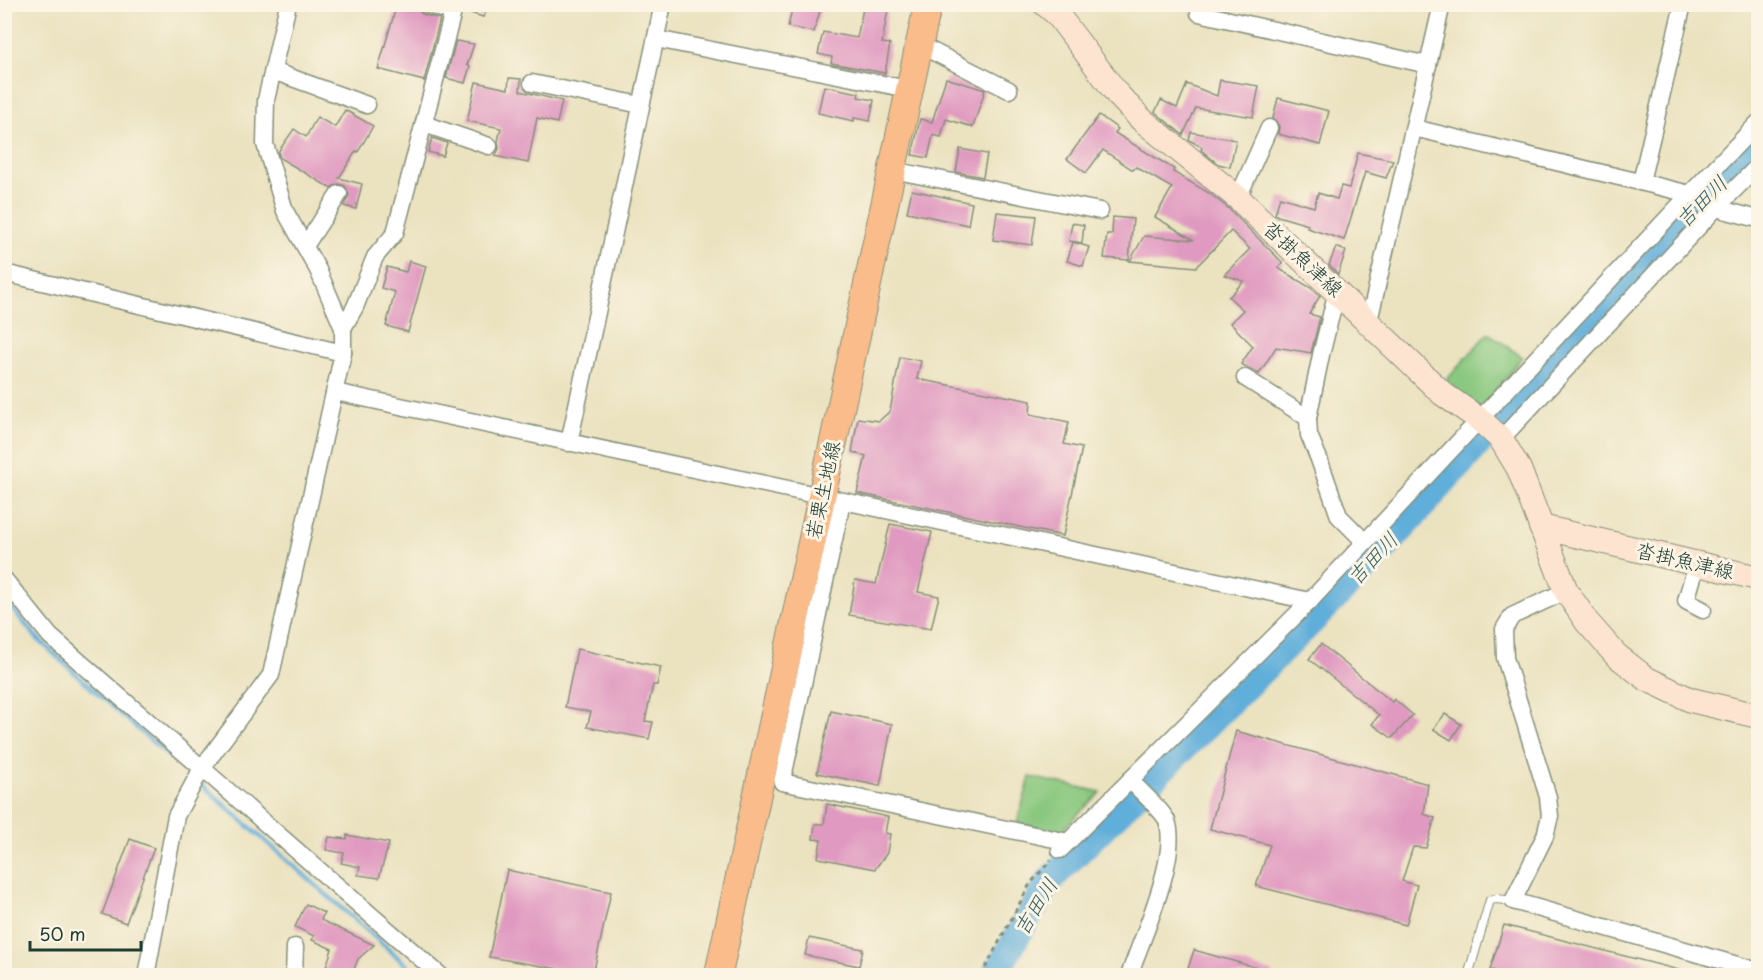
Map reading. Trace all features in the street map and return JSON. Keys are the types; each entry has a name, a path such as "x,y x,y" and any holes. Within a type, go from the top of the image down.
{"main road":[{"name":"若栗生地線","path":"718,975 831,500 892,170 928,4"},
{"name":"沓掛魚津線","path":"1045,4 1058,14 1118,95 1142,120 1238,198 1443,394 1490,429 1519,469 1566,591 1587,622 1616,655 1647,679 1691,700 1758,716"},
{"name":"沓掛魚津線","path":"1541,527 1758,578"}],"street":[{"path":"146,975 176,816 202,768 271,675 343,354 343,328 318,270 285,211 265,144 266,100 288,4"},
{"path":"343,328 356,307 375,257 395,233 454,8 426,4"},
{"path":"569,443 663,4"},
{"path":"1201,4 1199,13 1428,65"},
{"path":"1369,321 1442,4"},
{"path":"1641,182 1683,4"},
{"path":"656,39 908,89"},
{"path":"918,44 1009,90"},
{"path":"273,71 367,105"},
{"path":"532,83 641,105"},
{"path":"831,500 782,782 1064,846 1310,602 1365,542 1490,429 1703,201 1758,123"},
{"path":"424,124 489,146"},
{"path":"1238,198 1269,128"},
{"path":"1414,128 1641,182 1758,219"},
{"path":"1490,429 1703,201 1758,166"},
{"path":"892,170 1100,211"},
{"path":"304,246 339,194"},
{"path":"4,273 343,354"},
{"path":"1337,291 1308,418 1309,435 1320,459 1339,516 1365,542"},
{"path":"1245,378 1308,418"},
{"path":"335,392 1310,602"},
{"path":"1697,563 1686,601 1703,610"},
{"path":"4,579 50,636 441,975"},
{"path":"1566,591 1512,616 1504,629 1505,658 1548,797 1550,816 1545,836 1513,901 1758,971"},
{"path":"1129,975 1165,873 1170,839 1167,819 1130,780"},
{"path":"294,947 294,975"}],"lane":[{"path":"1468,975 1490,900 1513,901"}],"path":[{"path":"981,975 1030,884 1064,846"}],"green space":[{"path":"1487,334 1522,357 1481,409 1442,385"},
{"path":"1030,777 1101,792 1060,832 1017,823"}],"building":[{"path":"397,4 416,8 422,14 440,19 424,81 378,69"},
{"path":"465,4 490,4 483,17 464,11"},
{"path":"793,4 822,4 814,32 788,27"},
{"path":"864,4 889,4 882,43 890,44 885,73 831,63 832,57 818,54 823,32 857,38"},
{"path":"456,41 474,44 467,65 470,66 465,83 446,78"},
{"path":"509,78 521,79 520,91 562,101 557,123 537,118 528,163 495,156 499,149 501,128 467,121 476,82 508,89"},
{"path":"946,78 985,90 973,127 946,119 941,137 933,135 928,158 912,155 920,119 932,122"},
{"path":"1220,80 1259,86 1253,117 1196,108 1183,135 1155,112 1161,100 1177,108 1187,84 1217,96"},
{"path":"824,86 859,93 858,97 874,100 870,121 854,118 854,121 818,113"},
{"path":"1278,98 1329,111 1320,145 1278,134 1279,126 1273,118"},
{"path":"345,110 373,126 339,178 362,184 356,209 344,206 349,195 345,186 339,184 330,188 280,158 278,152 294,129 306,137 317,117 335,127"},
{"path":"1099,115 1118,129 1115,133 1174,169 1173,172 1209,193 1229,209 1283,263 1278,268 1320,296 1309,314 1320,317 1311,353 1276,347 1259,374 1241,364 1253,346 1230,323 1243,310 1229,297 1244,281 1224,275 1250,249 1231,231 1196,267 1130,261 1144,236 1194,240 1155,217 1172,188 1136,167 1133,170 1103,150 1086,173 1067,159"},
{"path":"1191,132 1236,140 1230,167 1218,164 1201,150 1202,147 1189,140"},
{"path":"432,138 447,143 443,156 428,152"},
{"path":"960,149 987,154 983,177 956,172"},
{"path":"1358,153 1393,160 1386,178 1365,172 1344,240 1307,228 1308,225 1275,214 1280,197 1314,207 1318,193 1337,199 1341,186 1349,188"},
{"path":"912,190 972,203 968,225 907,212"},
{"path":"997,212 1036,216 1032,245 993,240"},
{"path":"1113,217 1133,219 1129,260 1104,258 1107,234 1112,234"},
{"path":"1072,223 1084,225 1082,243 1069,241"},
{"path":"1073,242 1089,247 1083,266 1067,261"},
{"path":"1336,247 1346,251 1338,274 1329,265"},
{"path":"409,261 426,266 408,332 386,326 395,292 381,288 387,267 406,272"},
{"path":"900,357 921,361 917,379 1031,401 1030,414 1069,422 1064,444 1082,448 1063,536 857,493 866,456 852,452 858,418 879,421 890,411"},
{"path":"890,524 932,532 918,592 939,596 931,629 849,615 855,580 876,584"},
{"path":"1321,644 1392,702 1394,699 1413,715 1392,738 1372,724 1379,715 1309,659"},
{"path":"577,649 661,667 657,685 653,685 645,721 653,722 649,739 587,727 591,712 565,707"},
{"path":"831,711 892,724 880,786 817,773"},
{"path":"1445,714 1461,724 1451,740 1433,729"},
{"path":"1236,731 1428,784 1424,814 1435,818 1426,848 1413,847 1402,881 1417,885 1406,925 1256,886 1270,845 1210,829"},
{"path":"827,804 888,817 885,833 890,834 887,853 875,869 818,858 821,840 813,839 815,824 824,824"},
{"path":"347,835 389,843 379,878 358,875 360,867 341,863 344,853 326,850 329,837 347,839"},
{"path":"130,839 154,848 126,923 102,914"},
{"path":"507,870 611,892 593,975 489,957"},
{"path":"306,904 324,913 321,920 374,945 358,959 352,975 324,973 332,949 312,940 314,936 295,927"},
{"path":"1504,925 1683,971 1683,975 1512,975 1490,970"},
{"path":"809,938 863,949 859,966 805,955"},
{"path":"1194,950 1272,972 1272,975 1186,975"}],"waterway":[{"name":"吉田川","path":"994,976 1050,880 1374,560 1472,451 1557,349 1758,145"},
{"path":"4,599 37,638 88,685 419,976"}]}
